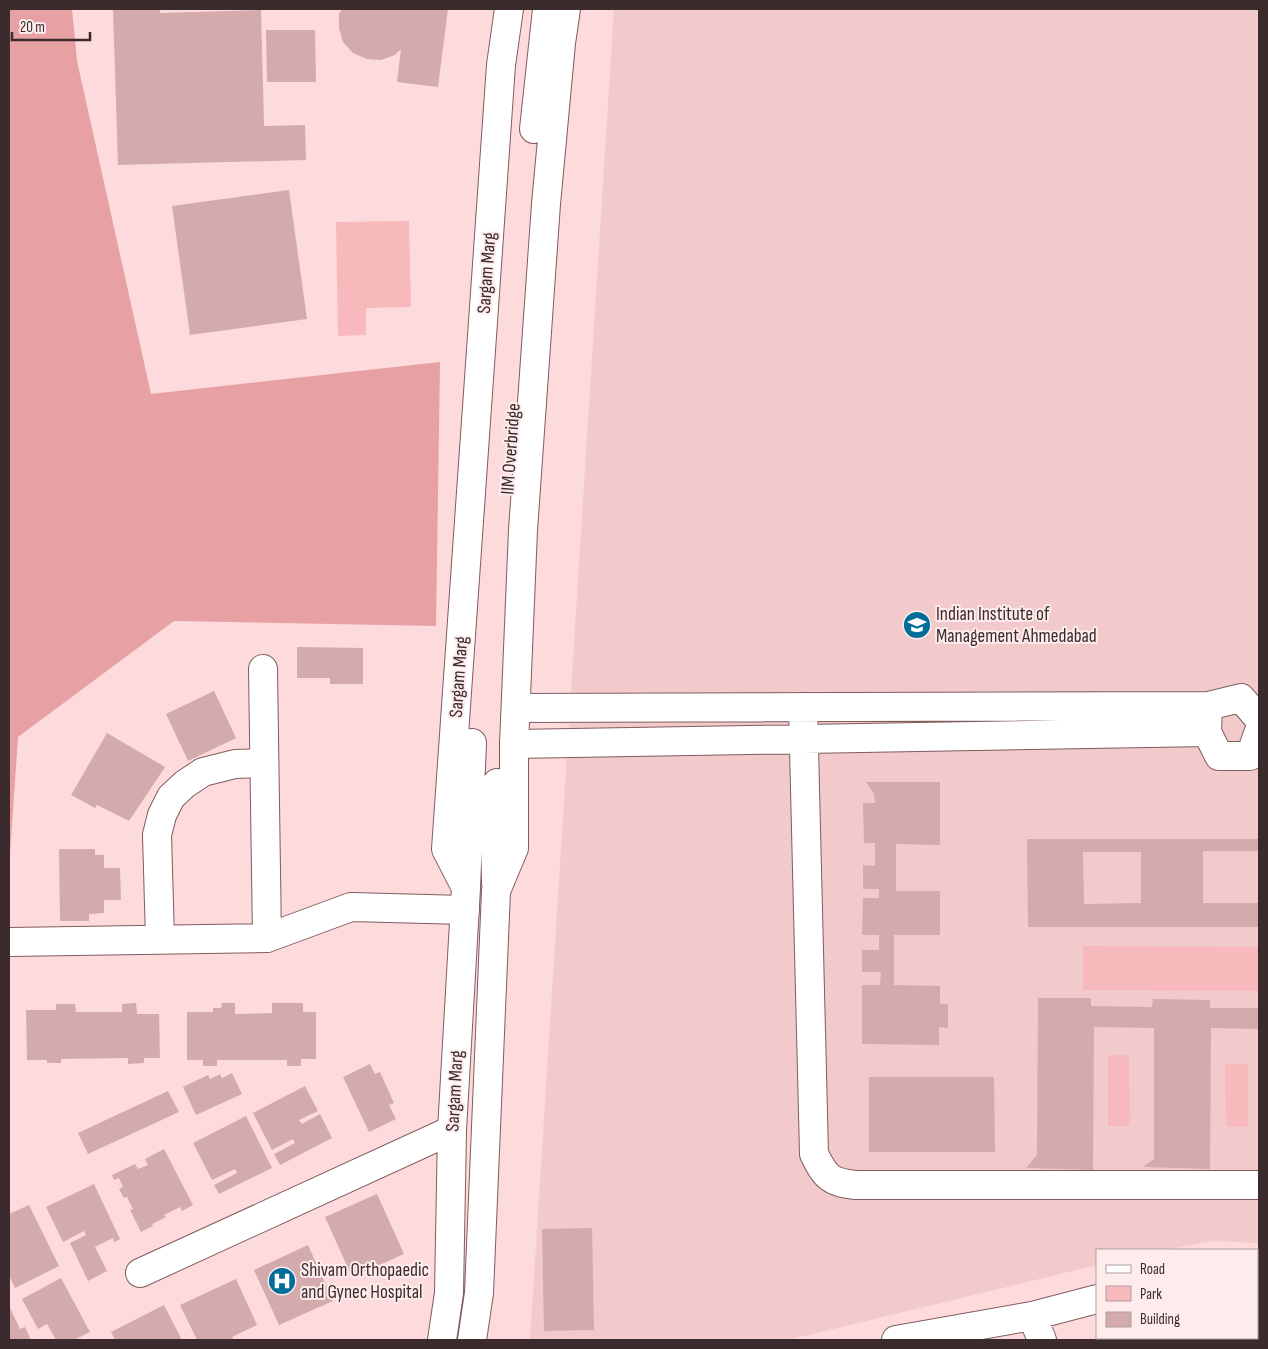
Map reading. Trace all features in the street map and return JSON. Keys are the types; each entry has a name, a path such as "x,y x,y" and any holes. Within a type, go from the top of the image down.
{"main road":[{"name":"Sargam Marg","path":"442,1340 449,1293 452,1130 466,899 446,849 501,65 509,9"},
{"name":"IIM Overbridge","path":"466,899 478,571 512,114 524,9"},
{"name":"IIM Overbridge","path":"506,745 504,555 525,238 546,9"},
{"name":"Sargam Marg","path":"472,1340 479,1292 496,891 514,848 506,745 516,708 523,530 545,214 561,43 566,9"},
{"path":"263,669 267,938"},
{"path":"506,745 803,739 1207,719 1240,698 1259,719"},
{"path":"516,708 803,707 1207,719"},
{"path":"803,707 814,1154 821,1169 830,1178 856,1185 1259,1185"},
{"path":"1207,719 1219,756 1250,756 1259,731"},
{"path":"160,939 157,835 162,814 171,797 185,784 203,772 235,764 264,763"},
{"path":"9,942 267,938 351,907 466,899"},
{"path":"140,1272 452,1130"},
{"path":"896,1340 1037,1328 1096,1299"}],"shaded area":[{"path":"9,9 72,9 77,61 151,394 440,362 436,626 174,621 18,737 9,869"},
{"name":"Indian Institute of Management Ahmedabad","path":"614,9 1259,9 1259,1243 1213,1241 1169,1249 1096,1249 1096,1265 788,1340 530,1340"}],"green space":[{"path":"409,221 411,307 366,308 366,335 338,336 336,222"},
{"path":"1083,946 1259,947 1259,991 1083,990"},
{"path":"1108,1055 1129,1055 1130,1126 1108,1126"},
{"path":"1225,1064 1248,1064 1248,1127 1226,1126"}],"building":[{"path":"113,9 160,9 160,13 261,10 264,126 305,125 306,160 118,165"},
{"path":"342,9 448,9 438,87 397,82 401,49 395,55 381,60 367,59 353,53 343,42 339,28 339,14"},
{"path":"266,30 315,30 316,82 267,82"},
{"path":"289,190 307,319 190,335 172,206"},
{"path":"297,647 363,648 363,684 330,684 330,678 297,678"},
{"path":"214,691 236,738 188,761 166,714"},
{"path":"107,733 165,767 129,821 97,805 95,808 71,795"},
{"path":"866,782 940,782 940,845 896,844 896,891 940,891 940,935 894,935 894,985 940,986 940,1004 948,1004 948,1028 939,1027 939,1045 862,1044 862,985 880,985 881,972 862,972 862,950 879,950 879,935 862,935 863,898 879,898 879,889 863,889 863,865 875,866 875,843 864,843 863,803 875,803 874,794"},
{"path":"1027,839 1259,839 1259,851 1203,851 1203,903 1259,903 1259,927 1028,927","holes":["1083,852 1141,852 1141,903 1084,904"]},
{"path":"59,849 95,849 95,855 104,855 104,868 120,868 121,900 104,900 104,913 89,914 89,921 60,921"},
{"path":"1038,998 1091,998 1091,1006 1152,1007 1153,999 1210,1000 1210,1008 1259,1008 1259,1029 1211,1028 1210,1169 1143,1167 1154,1159 1154,1028 1094,1027 1093,1170 1026,1168 1037,1155"},
{"path":"136,1003 137,1014 159,1014 160,1058 144,1058 144,1063 128,1064 128,1058 61,1059 61,1063 47,1063 47,1060 27,1060 26,1010 56,1010 56,1004 75,1004 76,1012 122,1012 122,1004"},
{"path":"222,1003 235,1003 235,1014 272,1013 272,1003 303,1003 303,1012 316,1012 316,1059 301,1059 301,1066 287,1066 287,1060 217,1060 217,1066 203,1066 203,1060 187,1060 187,1012 213,1012 213,1008 221,1008"},
{"path":"370,1064 375,1074 380,1072 394,1103 389,1105 396,1119 369,1132 343,1077"},
{"path":"232,1073 242,1094 196,1115 183,1087 208,1075 210,1079 220,1074 222,1078"},
{"path":"869,1077 994,1077 995,1152 869,1152"},
{"path":"305,1086 318,1111 299,1120 302,1124 320,1114 332,1138 280,1165 274,1154 295,1143 293,1139 272,1150 253,1113"},
{"path":"168,1091 179,1112 88,1154 78,1133"},
{"path":"246,1116 272,1168 219,1194 214,1185 237,1173 235,1169 212,1180 193,1143"},
{"path":"164,1149 193,1205 182,1211 180,1207 164,1215 166,1217 141,1232 130,1210 133,1209 127,1197 124,1198 119,1189 123,1187 119,1178 114,1180 112,1175 135,1164 138,1169 148,1165 145,1159"},
{"path":"94,1184 120,1239 114,1242 113,1238 95,1247 107,1271 88,1281 70,1243 86,1235 84,1231 63,1242 46,1207"},
{"path":"377,1194 404,1254 352,1277 325,1217"},
{"path":"29,1205 59,1266 15,1288 9,1275 9,1214"},
{"path":"592,1228 594,1330 544,1331 542,1229"},
{"path":"308,1245 333,1301 279,1325 254,1270"},
{"path":"61,1278 90,1332 74,1340 56,1340 47,1324 38,1329 22,1299"},
{"path":"236,1279 257,1325 232,1337 234,1340 197,1340 180,1305"},
{"path":"164,1305 182,1340 115,1340 111,1332"},
{"path":"9,1306 20,1329 25,1327 31,1340 9,1340"},
{"path":"1138,1339 1139,1340 1109,1340"}],"place":[{"name":"Indian Institute of Management Ahmedabad","path":"917,625"},
{"name":"Shivam Orthopaedic and Gynec Hospital","path":"282,1281"}]}
